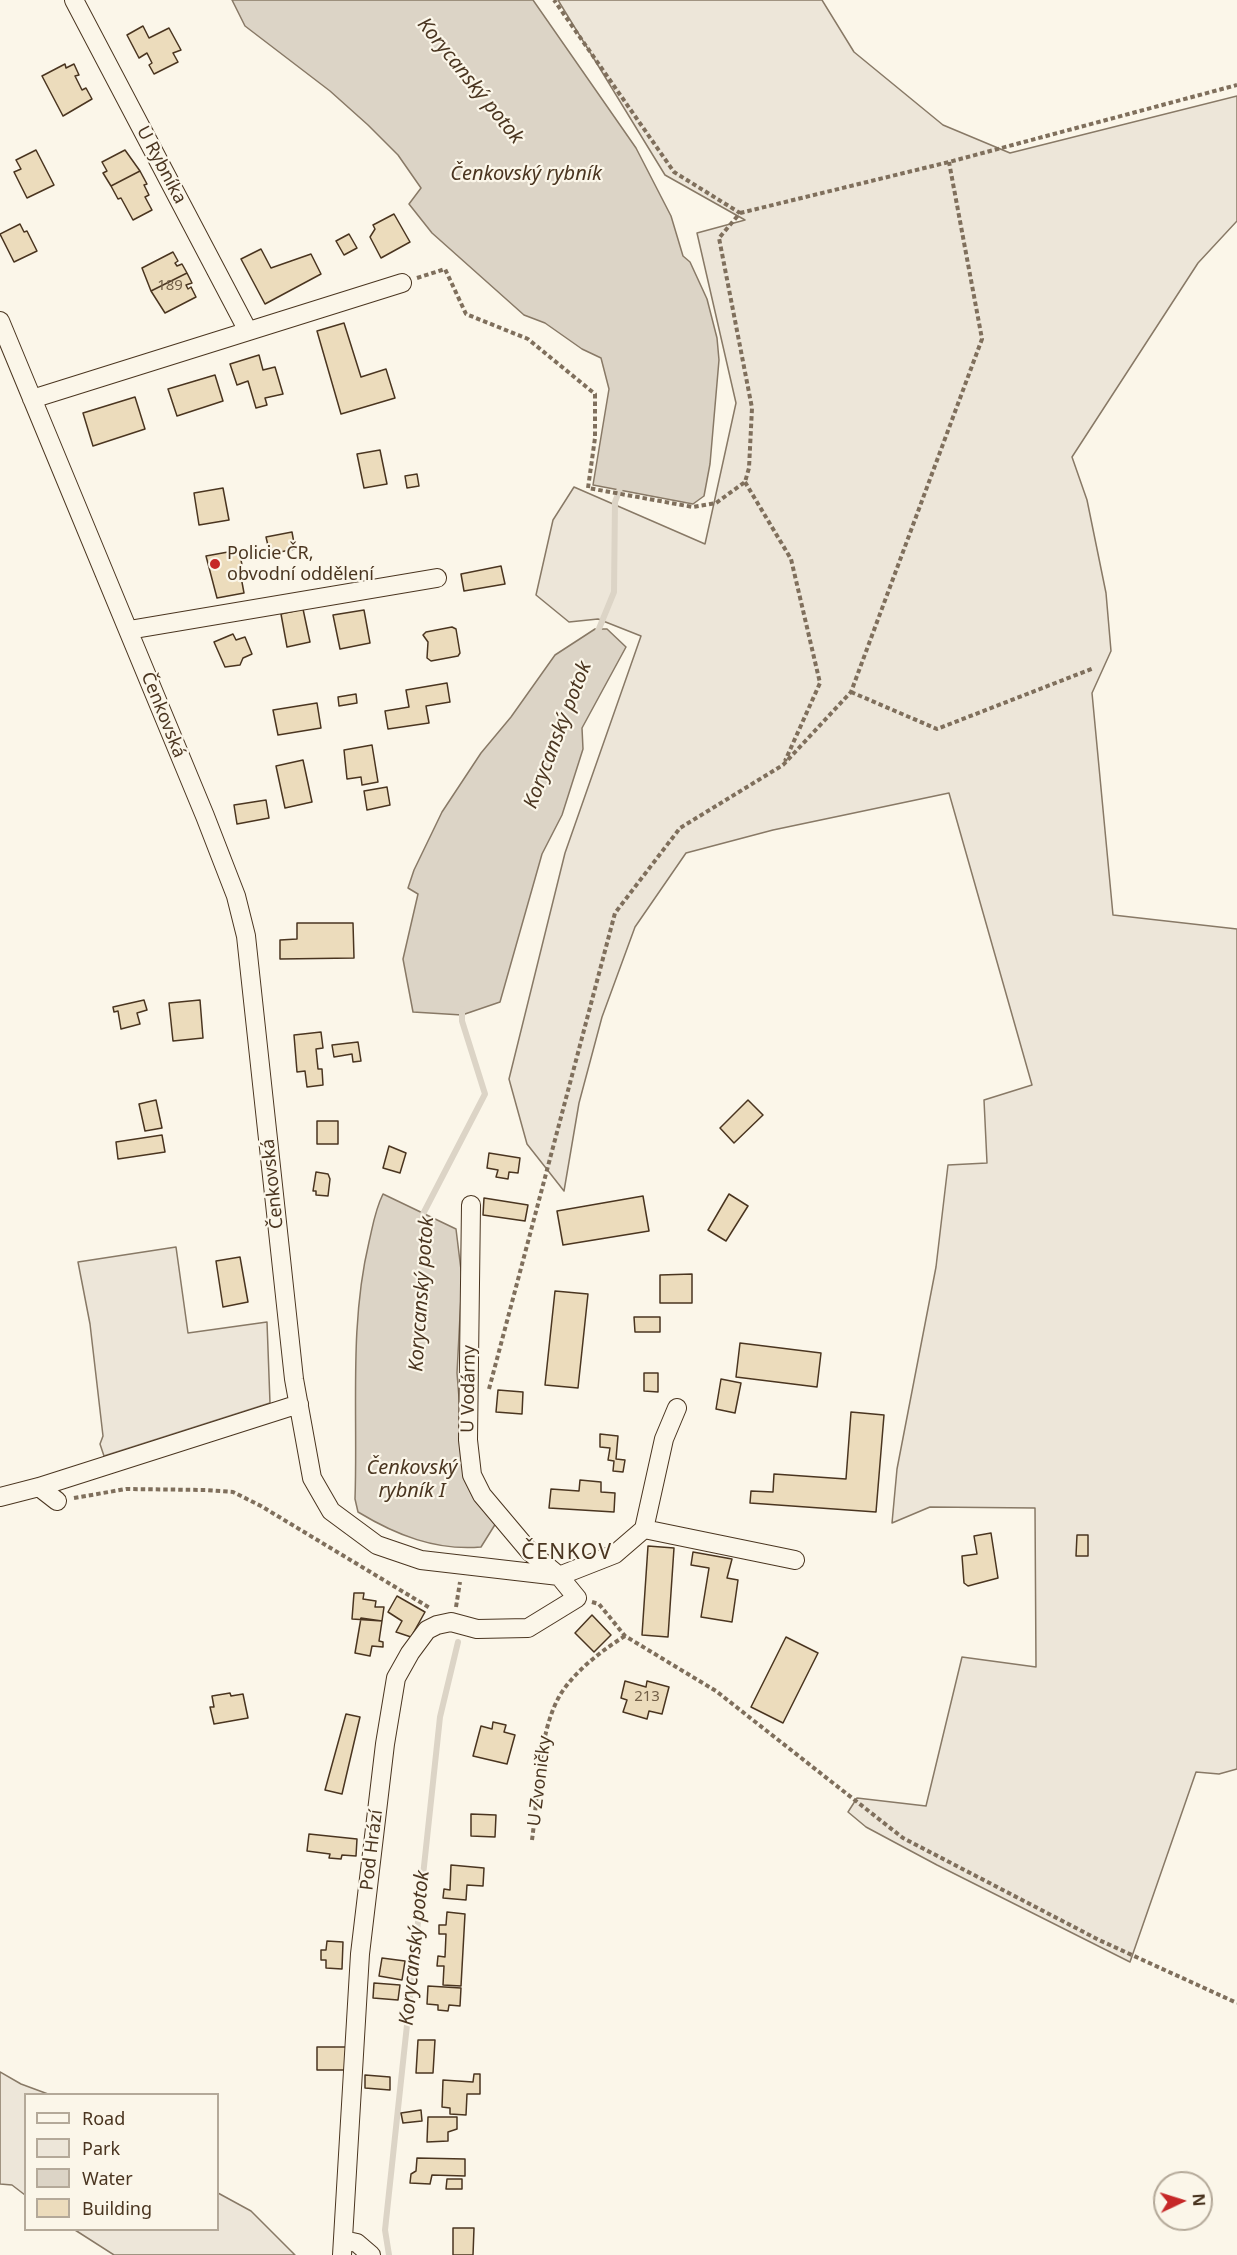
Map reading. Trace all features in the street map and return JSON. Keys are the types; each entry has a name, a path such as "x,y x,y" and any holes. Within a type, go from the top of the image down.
{"street":[{"name":"U Rybníka","path":"74,0 248,331"},
{"path":"32,399 402,283"},
{"name":"Čenkovská","path":"0,321 129,630 236,896 246,936 298,1404 312,1479 331,1511 377,1545 421,1560 559,1576"},
{"path":"129,630 437,578"},
{"name":"U Vodárny","path":"471,1205 468,1440 472,1475 482,1496 530,1552 559,1576 577,1598"},
{"path":"0,1497 39,1487 298,1404"},
{"path":"559,1576 615,1554 644,1529 664,1439 677,1408"},
{"path":"39,1487 57,1501"},
{"path":"644,1529 795,1560"},
{"path":"451,1622 477,1629 528,1628 577,1598"},
{"name":"Pod Hrází","path":"371,2255 357,2243 342,2247 360,1953 385,1744 396,1678 410,1653 427,1630 451,1622"}],"path":[{"path":"554,0 674,172 740,213"},
{"path":"402,283 445,269 466,314 528,339 595,394 595,438 588,488 693,507 716,503 745,483 749,468 752,408 720,238 740,213 950,162 1237,85"},
{"path":"489,1398 492,1376 615,913 680,828 783,765 851,692 982,339 950,162"},
{"path":"745,483 791,559 820,683 783,765"},
{"path":"851,692 937,729 1094,668"},
{"path":"57,1501 126,1489 233,1492 281,1518 451,1622"},
{"path":"577,1598 599,1605 625,1636 716,1691 903,1838 1099,1940 1237,2003"},
{"name":"U Zvoničky","path":"532,1840 547,1726 560,1696 575,1676 625,1636"}],"green space":[{"path":"558,0 822,0 854,52 943,125 1010,153 1237,96 1237,221 1198,263 1072,457 1087,500 1106,593 1111,651 1092,693 1113,915 1237,929 1237,1769 1219,1774 1196,1772 1130,1962 937,1865 866,1827 848,1812 857,1798 926,1806 962,1657 1036,1667 1035,1508 930,1507 892,1523 897,1469 936,1267 948,1165 987,1163 984,1100 1032,1085 949,793 773,830 686,853 635,927 602,1017 579,1103 564,1191 527,1144 509,1079 565,853 641,636 598,619 569,622 536,595 553,520 574,487 705,544 736,403 697,233 745,220 665,175"},
{"path":"176,1247 188,1333 267,1322 270,1403 104,1456 100,1444 103,1436 90,1324 78,1262"},
{"path":"0,2072 21,2084 45,2093 24,2093 24,2194 12,2185 0,2184"},
{"path":"219,2194 251,2211 295,2255 114,2255 77,2231 219,2231"}],"water":[{"name":"Čenkovský rybník","path":"232,0 533,0 636,148 671,216 683,256 690,262 707,299 717,338 719,360 710,464 704,496 693,504 593,485 609,389 601,358 582,349 545,323 524,315 432,233 409,204 421,188 398,155 330,91 245,26"},
{"path":"595,629 607,629 626,647 582,728 583,749 562,815 542,854 500,1002 462,1015 413,1012 403,959 418,894 408,888 414,870 442,812 481,753 511,717 555,655"},
{"name":"Čenkovský rybník I","path":"383,1194 456,1229 462,1278 457,1373 463,1447 496,1523 481,1547 464,1548 417,1540 387,1528 358,1512 355,1499 359,1306 369,1242"}],"building":[{"path":"143,26 149,38 169,28 181,50 173,53 178,62 154,74 149,65 152,63 147,53 139,58 127,35"},
{"path":"65,64 66,68 74,64 79,75 75,76 82,90 86,88 92,99 63,116 42,76"},
{"path":"36,150 54,185 27,198 14,172 21,169 16,160"},
{"path":"125,150 140,171 111,186 103,173 107,171 102,162"},
{"path":"140,171 147,184 144,185 149,195 145,197 152,210 133,220 121,198 118,199 111,186"},
{"path":"394,214 410,242 381,258 370,237 375,229 373,225"},
{"path":"20,224 24,232 27,231 37,251 14,262 0,234"},
{"path":"349,234 357,248 344,255 336,241"},
{"path":"261,249 271,268 311,254 321,274 265,304 241,259"},
{"path":"173,252 178,261 175,263 177,266 182,264 187,273 151,291 142,268"},
{"path":"187,273 192,283 186,285 188,289 191,287 196,297 165,313 151,291"},
{"path":"344,323 361,377 386,369 395,398 341,414 317,331"},
{"path":"259,355 263,370 275,367 283,394 265,398 267,405 256,408 248,381 237,385 230,364"},
{"path":"215,375 223,401 177,416 168,389"},
{"path":"135,397 145,429 93,446 83,413"},
{"path":"380,450 387,484 364,488 357,454"},
{"path":"417,474 419,486 407,488 405,476"},
{"path":"223,488 229,520 199,525 194,493"},
{"path":"292,532 295,549 270,554 266,537"},
{"path":"239,550 242,565 239,566 244,593 217,598 206,556"},
{"path":"501,566 505,584 464,591 461,574"},
{"path":"303,609 310,642 287,647 281,614"},
{"path":"364,610 370,643 340,649 333,615"},
{"path":"452,627 456,629 460,653 458,656 431,661 427,658 428,642 423,635 426,632"},
{"path":"233,634 236,640 245,637 252,654 243,658 240,665 225,667 214,642"},
{"path":"447,683 450,702 426,706 429,723 388,729 385,711 409,707 406,690"},
{"path":"356,694 357,703 339,706 338,697"},
{"path":"317,703 321,728 278,735 273,710"},
{"path":"372,745 378,782 362,785 361,777 347,779 344,750"},
{"path":"303,760 312,802 285,808 276,766"},
{"path":"387,787 390,805 367,810 364,791"},
{"path":"266,800 269,818 237,824 234,805"},
{"path":"297,923 353,923 354,958 280,959 280,940 297,939"},
{"path":"144,1000 147,1010 137,1013 140,1024 121,1029 118,1011 114,1012 113,1007"},
{"path":"200,1000 203,1038 173,1041 169,1003"},
{"path":"321,1032 323,1048 316,1049 318,1069 322,1069 323,1085 307,1087 305,1071 297,1072 294,1035"},
{"path":"358,1042 361,1061 353,1062 352,1054 334,1057 332,1045"},
{"path":"156,1100 162,1128 145,1131 139,1104"},
{"path":"748,1100 763,1115 734,1143 720,1128"},
{"path":"317,1121 338,1121 338,1144 317,1144"},
{"path":"162,1135 165,1152 118,1159 116,1142"},
{"path":"389,1146 406,1153 400,1173 383,1168"},
{"path":"489,1153 520,1158 518,1173 509,1172 508,1179 496,1177 498,1170 487,1168"},
{"path":"316,1172 328,1174 330,1179 328,1196 316,1195 316,1191 313,1191"},
{"path":"729,1194 748,1206 726,1241 708,1230"},
{"path":"643,1196 649,1231 563,1245 557,1211"},
{"path":"484,1198 528,1205 525,1221 483,1215"},
{"path":"240,1257 248,1302 223,1307 216,1261"},
{"path":"692,1274 692,1303 660,1303 660,1275"},
{"path":"555,1291 588,1294 578,1388 545,1385"},
{"path":"634,1317 660,1317 660,1332 635,1332"},
{"path":"740,1343 821,1353 817,1387 736,1377"},
{"path":"644,1373 658,1373 658,1392 644,1391"},
{"path":"721,1379 741,1383 735,1413 716,1409"},
{"path":"498,1390 523,1392 522,1414 496,1412"},
{"path":"851,1412 884,1415 876,1512 750,1503 751,1491 773,1492 774,1474 846,1479"},
{"path":"600,1434 618,1436 616,1459 625,1460 623,1472 613,1471 614,1461 608,1460 610,1448 600,1447"},
{"path":"580,1480 601,1482 601,1492 615,1493 614,1512 549,1508 551,1489 579,1491"},
{"path":"991,1533 998,1578 968,1586 964,1583 962,1556 977,1554 974,1536"},
{"path":"1077,1535 1088,1535 1088,1556 1076,1556"},
{"path":"648,1546 674,1548 668,1637 642,1635"},
{"path":"693,1552 732,1559 727,1578 738,1580 732,1622 701,1617 709,1568 691,1565"},
{"path":"354,1593 364,1593 363,1599 376,1601 375,1607 384,1607 382,1621 352,1619"},
{"path":"397,1596 425,1612 411,1637 396,1632 402,1621 388,1612"},
{"path":"592,1615 611,1635 594,1652 575,1633"},
{"path":"361,1618 382,1621 379,1641 383,1642 383,1647 372,1646 370,1656 355,1653"},
{"path":"786,1637 818,1653 783,1723 751,1707"},
{"path":"625,1681 646,1687 647,1681 669,1687 662,1714 649,1711 647,1719 623,1712 627,1700 621,1698"},
{"path":"230,1693 231,1696 243,1694 248,1718 214,1724 210,1707 214,1707 212,1696"},
{"path":"346,1714 360,1717 342,1794 325,1790"},
{"path":"493,1722 506,1725 504,1732 515,1735 507,1764 473,1756 481,1726 492,1729"},
{"path":"471,1814 496,1815 495,1837 471,1836"},
{"path":"309,1834 357,1839 356,1856 342,1855 341,1859 329,1858 330,1854 307,1851"},
{"path":"451,1865 484,1868 483,1886 467,1885 466,1900 443,1898 444,1889 450,1890"},
{"path":"447,1912 465,1914 461,1986 443,1985 444,1966 437,1966 438,1956 445,1957 446,1934 439,1934 439,1925 446,1925"},
{"path":"327,1941 343,1942 342,1969 326,1968 326,1960 321,1960 321,1950 326,1950"},
{"path":"382,1958 405,1961 402,1980 379,1976"},
{"path":"374,1983 400,1985 398,2000 373,1998"},
{"path":"428,1986 461,1988 460,2006 449,2005 448,2011 438,2010 438,2005 427,2004"},
{"path":"418,2040 435,2040 433,2073 416,2073"},
{"path":"317,2047 348,2047 348,2070 317,2070"},
{"path":"474,2074 480,2074 480,2094 467,2094 466,2115 450,2114 450,2108 442,2107 443,2080 473,2082"},
{"path":"365,2075 390,2077 390,2090 365,2088"},
{"path":"421,2110 422,2121 403,2123 401,2113"},
{"path":"428,2117 457,2117 457,2129 448,2132 448,2141 427,2142"},
{"path":"417,2158 465,2159 465,2176 432,2175 430,2184 410,2183 411,2174 416,2171"},
{"path":"447,2179 462,2179 462,2189 446,2189"},
{"path":"453,2228 474,2228 473,2255 453,2255"}],"waterway":[{"name":"Korycanský potok","path":"596,636 614,592 615,502 622,483"},
{"name":"Korycanský potok","path":"423,1220 423,1214 485,1094 462,1021 462,1009"},
{"name":"Korycanský potok","path":"389,2255 385,2230 440,1717 458,1642"}],"place":[{"name":"Policie ČR, obvodní oddělení","path":"215,564"}],"district":[{"name":"ČENKOV","path":"567,1553"}]}
